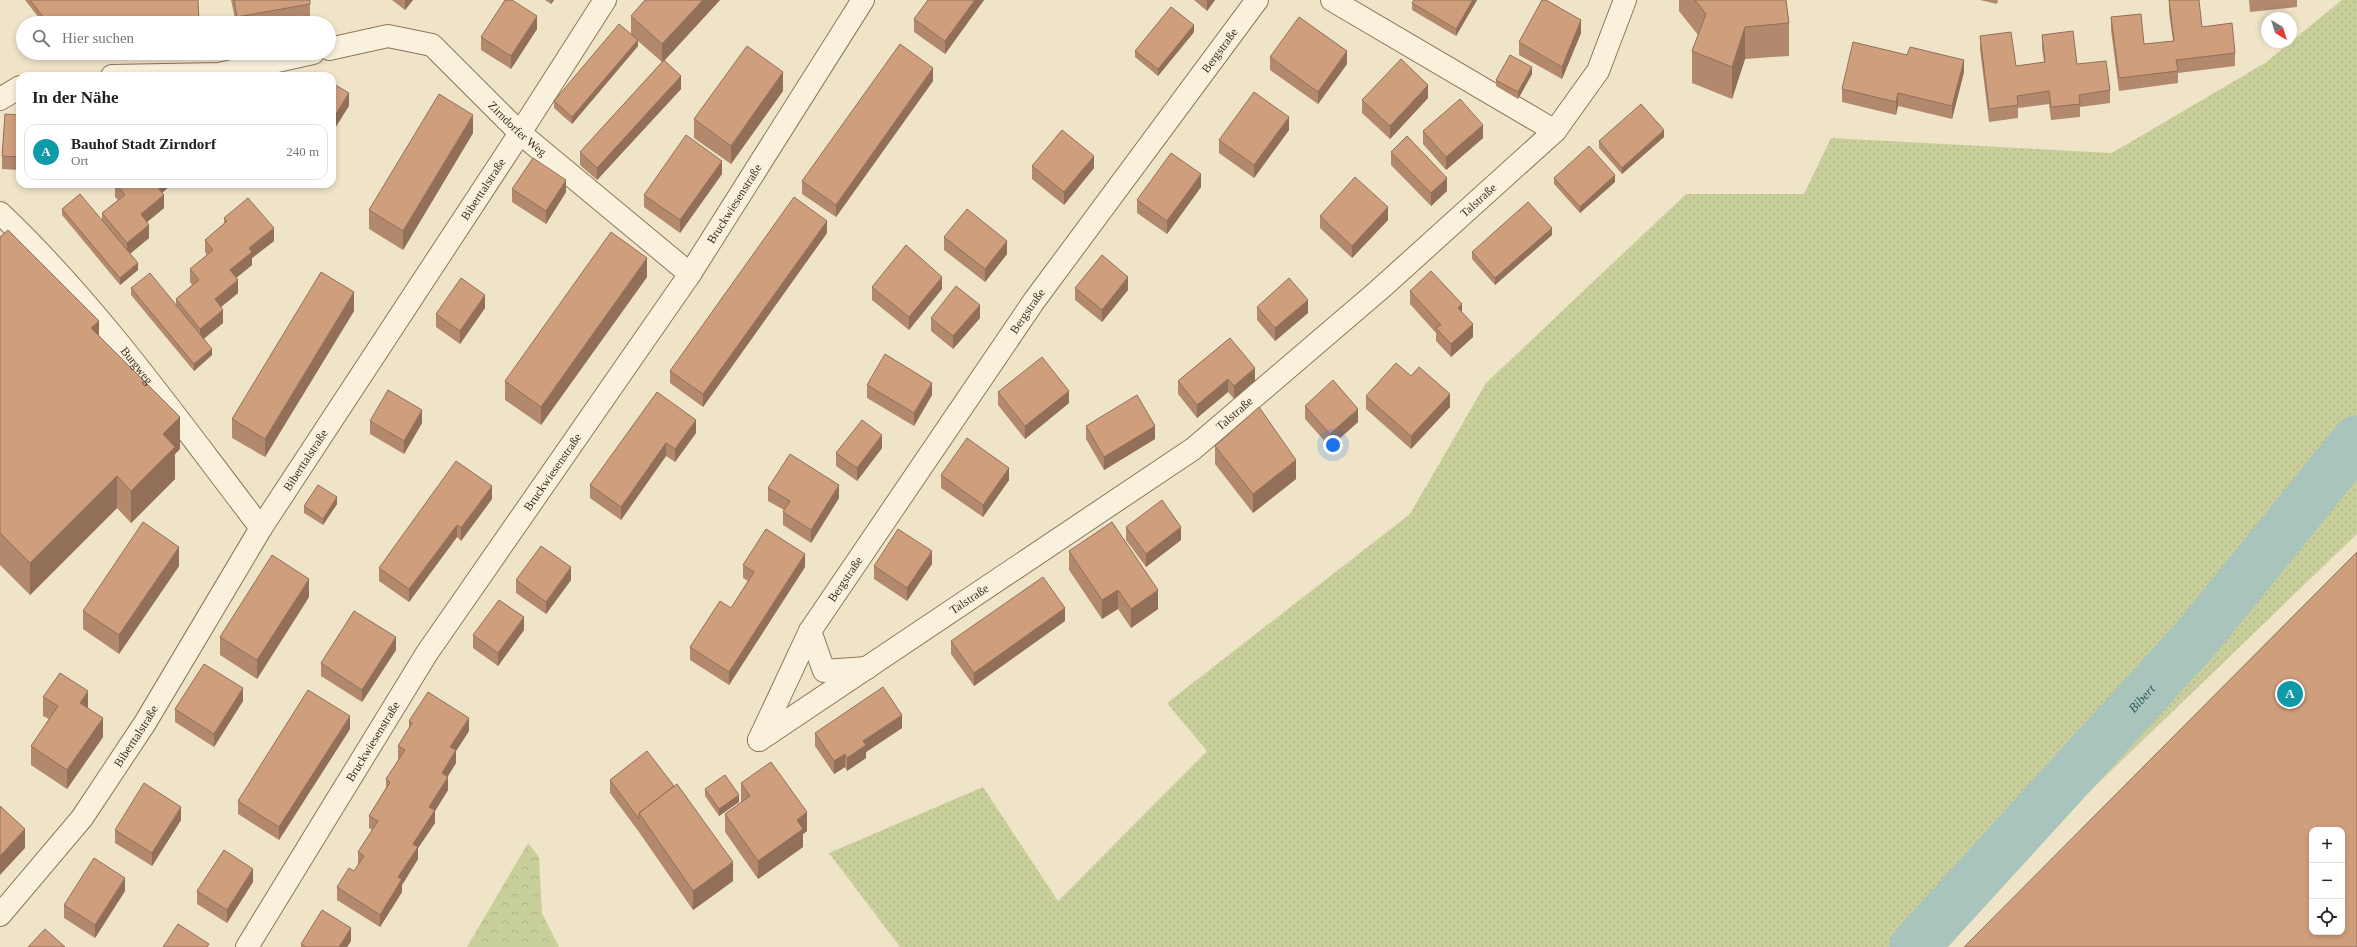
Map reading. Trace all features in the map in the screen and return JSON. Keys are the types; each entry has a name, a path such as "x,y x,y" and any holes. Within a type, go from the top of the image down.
{"street":[{"name":"Biberttalstraße","path":"0,915 82,818 145,723 261,528 520,133 605,0"},
{"name":"Bruckwiesenstraße","path":"247,947 427,653 690,274 863,0"},
{"name":"Bergstraße","path":"759,740 810,631 1034,301 1257,0"},
{"path":"1332,0 1555,131"},
{"name":"Talstraße","path":"759,740 1193,449 1379,290 1555,131 1598,71 1625,0"},
{"name":"Zirndorfer Weg","path":"336,47 388,36 432,45 520,133 690,274"},
{"path":"228,72 282,60"},
{"path":"0,99 16,89"},
{"name":"Burgweg","path":"0,214 43,254 118,342 261,528"},
{"path":"810,631 824,671 868,668"}],"green space":[{"path":"2342,0 2357,0 2357,534 1928,947 900,947 829,853 983,787 1058,901 1207,751 1167,703 1410,514 1486,383 1686,194 1804,194 1831,138 2112,153 2265,63 2283,48 2297,48 2297,37"},
{"path":"528,843 539,857 542,913 559,947 467,947"}],"building":[{"path":"30,0 198,0 199,16 43,16"},
{"path":"234,0 310,0 310,4 237,16"},
{"path":"505,0 512,0 537,16 511,56 481,37"},
{"path":"645,0 703,0 662,44 631,16"},
{"path":"928,0 975,0 945,41 914,19"},
{"path":"1414,0 1473,0 1456,29 1412,3"},
{"path":"1542,0 1546,0 1581,20 1562,67 1519,42"},
{"path":"1695,0 1786,0 1789,23 1745,27 1732,67 1692,51 1706,14"},
{"path":"2169,0 2199,0 2202,27 2232,23 2235,53 2176,60 2178,71 2119,78 2111,17 2141,14 2144,44 2174,41"},
{"path":"1171,7 1194,25 1158,69 1135,51"},
{"path":"1299,17 1347,51 1318,92 1270,57"},
{"path":"619,24 638,40 572,117 554,101"},
{"path":"2073,31 2077,64 2106,61 2110,90 2079,95 2080,104 2051,107 2049,91 2017,96 2018,105 1989,109 1980,36 2011,32 2016,66 2045,62 2042,35"},
{"path":"1853,42 1907,55 1910,47 1964,60 1952,106 1898,93 1896,102 1842,89"},
{"path":"900,44 933,68 836,205 802,181"},
{"path":"747,46 783,72 731,146 694,119"},
{"path":"1510,55 1532,67 1518,92 1496,80"},
{"path":"1401,59 1428,85 1390,126 1362,100"},
{"path":"664,60 681,76 597,168 580,152"},
{"path":"336,85 349,93 336,114"},
{"path":"1254,92 1289,117 1254,165 1219,140"},
{"path":"439,94 473,115 403,231 369,210"},
{"path":"1460,99 1483,125 1446,157 1423,131"},
{"path":"1641,104 1664,130 1622,168 1599,141"},
{"path":"5,114 16,115 16,157 2,156"},
{"path":"1062,130 1094,156 1064,192 1032,166"},
{"path":"686,135 722,161 680,220 644,195"},
{"path":"1407,136 1447,178 1431,193 1391,152"},
{"path":"1589,146 1615,175 1580,207 1554,178"},
{"path":"1171,153 1201,174 1167,221 1137,200"},
{"path":"533,158 566,180 546,211 512,189"},
{"path":"1355,177 1388,207 1352,246 1320,216"},
{"path":"119,188 158,188 164,195 141,214 149,225 127,243 102,213 125,195"},
{"path":"80,194 138,263 120,278 62,209"},
{"path":"794,197 827,221 703,394 670,371"},
{"path":"248,198 274,228 249,248 252,252 230,270 238,280 215,299 223,310 200,329 176,299 199,280 190,269 213,250 205,240 227,221 224,218"},
{"path":"1528,202 1552,228 1495,278 1472,252"},
{"path":"967,209 1007,241 985,269 944,237"},
{"path":"8,230 99,321 91,328 180,417 163,434 175,447 131,491 117,476 30,563 0,533 0,237"},
{"path":"611,232 647,258 541,407 505,381"},
{"path":"906,245 942,277 909,317 872,287"},
{"path":"1102,255 1128,277 1102,310 1075,288"},
{"path":"1431,271 1462,304 1458,308 1473,324 1451,344 1436,328 1441,325 1410,291"},
{"path":"321,272 354,292 265,439 232,419"},
{"path":"150,273 212,349 194,364 131,288"},
{"path":"461,278 485,295 460,331 436,314"},
{"path":"1289,278 1308,300 1275,328 1257,307"},
{"path":"956,286 980,305 953,336 931,318"},
{"path":"1230,338 1255,368 1234,386 1228,379 1197,405 1178,381"},
{"path":"885,354 932,383 914,413 867,385"},
{"path":"1042,357 1069,391 1025,426 998,392"},
{"path":"1396,363 1411,376 1419,367 1450,394 1411,436 1366,396"},
{"path":"1333,380 1358,409 1330,434 1305,406"},
{"path":"388,390 422,410 404,441 370,421"},
{"path":"657,392 696,420 675,449 666,443 621,507 590,485"},
{"path":"1137,395 1155,426 1104,457 1086,426"},
{"path":"1259,407 1296,460 1253,494 1215,446"},
{"path":"862,420 882,435 857,468 836,453"},
{"path":"967,438 1009,468 983,505 941,475"},
{"path":"790,454 839,485 811,530 783,512 790,501 768,488"},
{"path":"456,461 492,486 461,528 457,525 409,589 379,568"},
{"path":"318,485 337,497 323,519 304,506"},
{"path":"1162,500 1181,527 1146,554 1126,527"},
{"path":"143,522 179,547 119,635 83,611"},
{"path":"1112,522 1158,590 1131,609 1118,590 1102,600 1069,551"},
{"path":"766,529 805,554 729,672 690,647 720,601 731,608 754,572 743,565"},
{"path":"898,529 932,551 907,588 874,566"},
{"path":"541,546 571,567 546,602 516,580"},
{"path":"2357,552 2357,947 1964,947"},
{"path":"272,555 309,579 257,660 220,637"},
{"path":"1043,577 1065,608 974,673 951,641"},
{"path":"499,600 524,617 498,653 473,635"},
{"path":"354,611 396,637 362,690 321,663"},
{"path":"204,664 243,688 214,734 175,709"},
{"path":"60,673 88,691 80,703 103,718 67,770 31,746 58,706 43,697"},
{"path":"883,687 902,715 863,741 866,745 847,758 845,754 834,761 815,733"},
{"path":"308,690 350,716 279,827 238,801"},
{"path":"428,692 469,718 450,747 456,750 442,773 448,777 429,807 435,810 413,844 418,847 398,877 402,879 380,915 337,887 349,868 354,871 364,856 358,852 378,821 369,816 390,782 386,779 405,750 398,746 412,723 409,721"},
{"path":"647,751 674,786 639,813 639,819 610,780"},
{"path":"771,762 807,812 797,820 803,829 758,861 725,814 750,796 741,783"},
{"path":"725,775 739,795 719,809 705,789"},
{"path":"144,783 181,807 152,853 115,830"},
{"path":"677,784 733,862 693,891 639,813"},
{"path":"0,806 25,829 0,856"},
{"path":"224,850 253,869 227,910 197,891"},
{"path":"94,858 125,878 95,925 64,905"},
{"path":"322,910 351,928 339,947 306,947 301,944"},
{"path":"178,924 209,944 207,947 163,947"},
{"path":"45,929 65,947 28,947"}],"waterway":[{"name":"Bibert","path":"1914,947 2198,636 2357,440"}],"place":[{"name":"Bauhof Stadt Zirndorf","path":"2290,694"}]}
